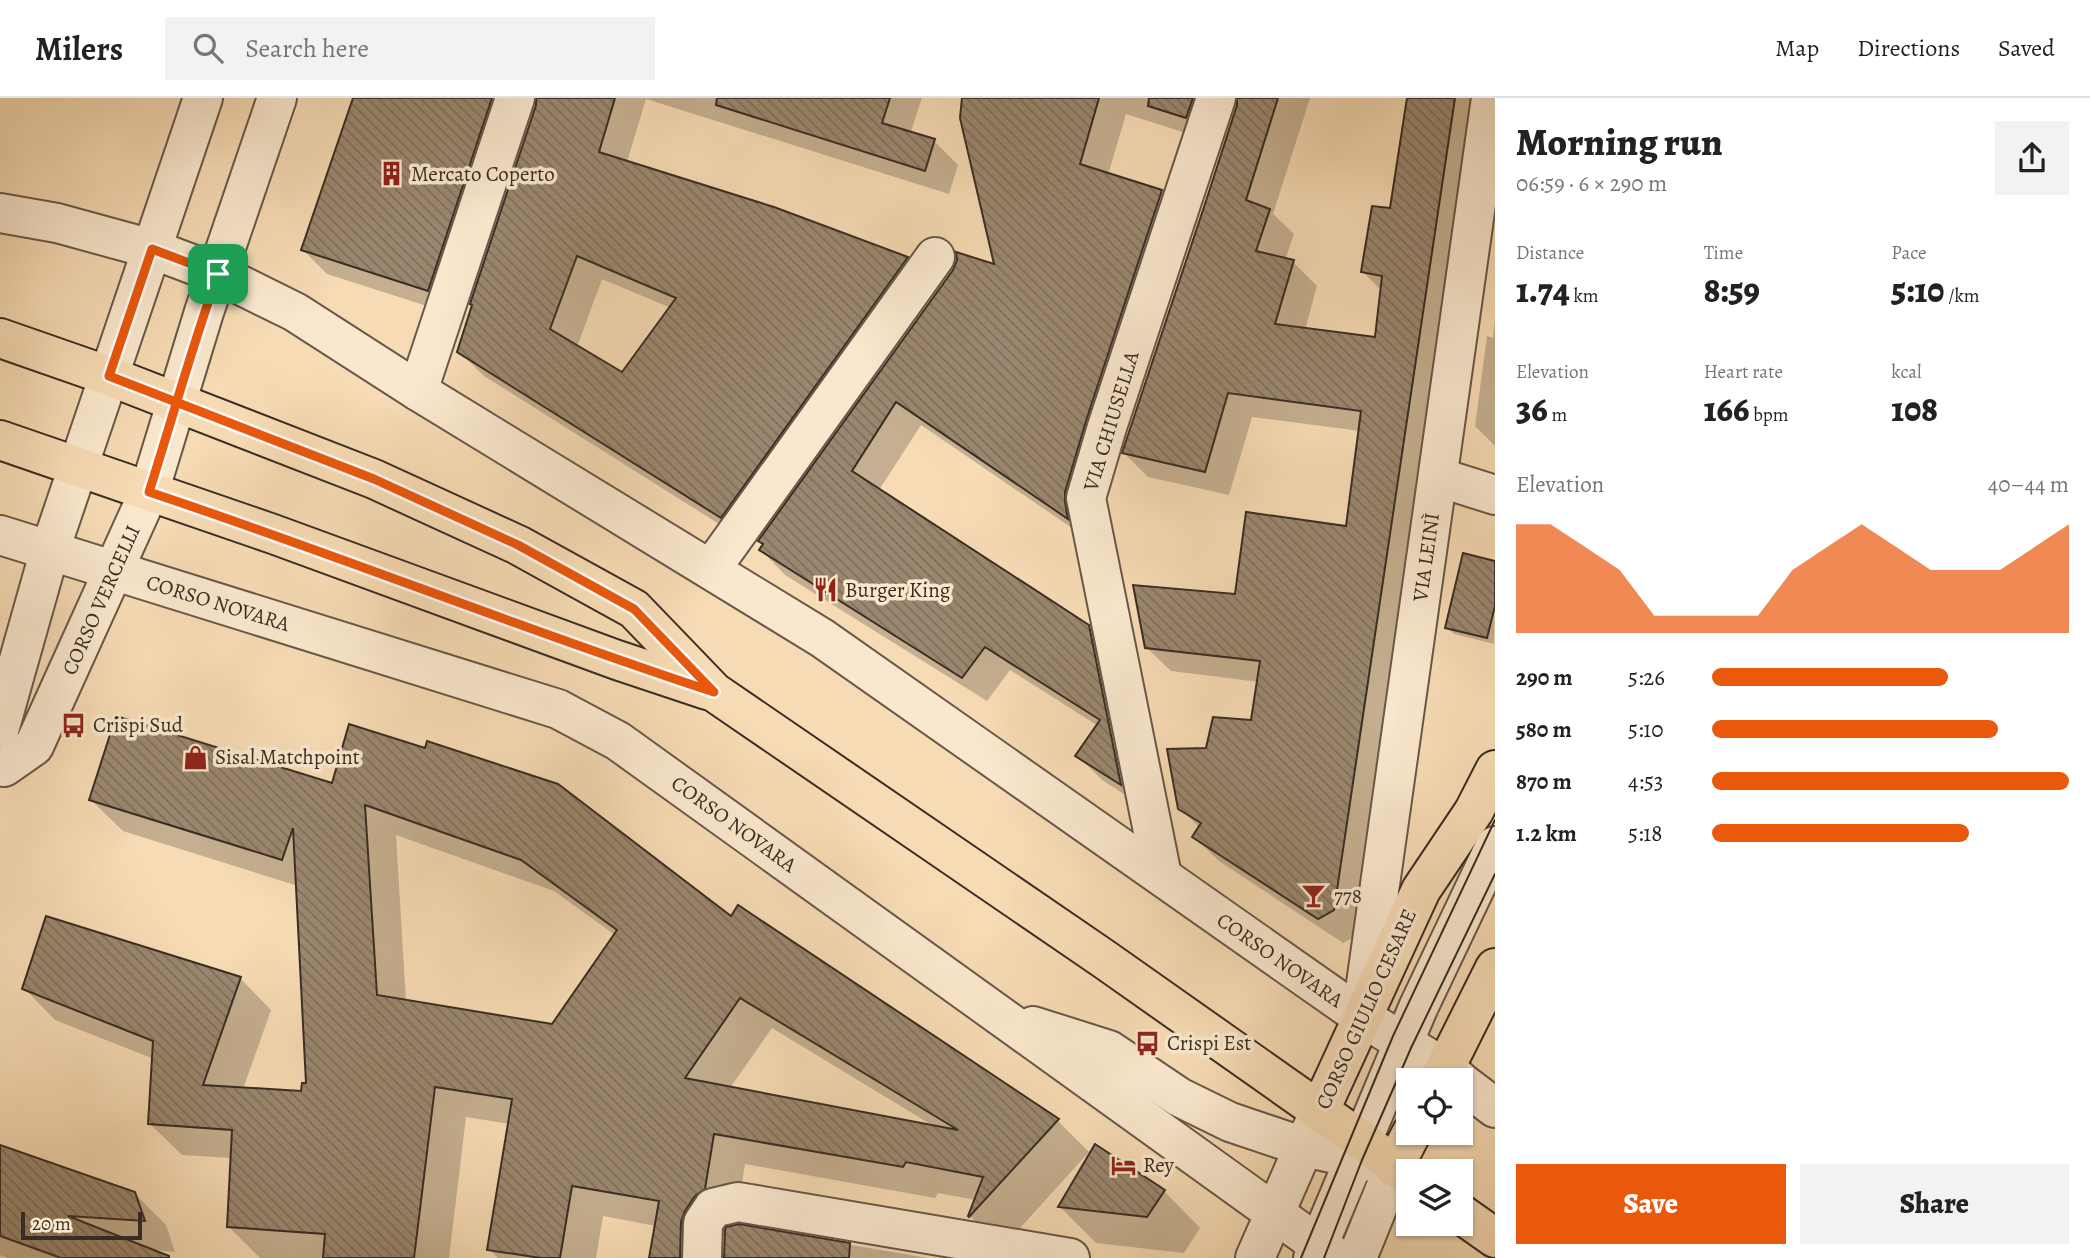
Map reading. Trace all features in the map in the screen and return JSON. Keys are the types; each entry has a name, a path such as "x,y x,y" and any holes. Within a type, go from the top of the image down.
{"main road":[{"path":"0,338 178,402 374,479 518,545 634,609 714,692 1104,959 1320,1112 1359,1150 1396,1169"},
{"path":"0,440 273,534 618,660 714,692"},
{"name":"CORSO GIULIO CESARE","path":"1320,1112 1421,890 1474,811 1495,770"},
{"path":"1455,1068 1495,968"},
{"path":"1473,1222 1495,1238"}],"street":[{"path":"0,727 50,550 203,98"},
{"name":"CORSO VERCELLI","path":"1,764 34,746 149,492 204,312 277,98"},
{"path":"418,391 515,98"},
{"name":"VIA CHIUSELLA","path":"1162,876 1086,498 1216,98"},
{"name":"VIA LEINÌ","path":"1362,1017 1491,98"},
{"name":"CORSO NOVARA","path":"0,213 57,223 152,249 218,274 295,312 418,391 822,638 1437,1068"},
{"path":"711,569 935,257"},
{"path":"1438,477 1495,495"},
{"name":"CORSO NOVARA","path":"0,535 558,709 618,741 1276,1213 1323,1253"},
{"path":"1323,1253 1359,1150 1403,1043 1495,846"},
{"path":"1001,1016 1109,1050 1179,1097 1230,1122 1304,1147 1359,1150"},
{"name":"CORSO NOVARA","path":"1473,1093 1495,1108"},
{"name":"CORSO GIULIO CESARE","path":"1255,1258 1320,1112"},
{"path":"1356,1258 1396,1183"},
{"path":"702,1258 703,1223 713,1208 738,1202 1070,1258"}],"building":[{"name":"Mercato Coperto","path":"353,98 492,98 428,291 301,250"},
{"path":"536,98 615,98 599,152 774,207 908,257 721,518 457,352 472,305 470,304 536,105","holes":["577,256 676,298 622,372 550,329"]},
{"path":"717,98 890,98 882,123 935,139 925,171 716,105"},
{"path":"962,98 1099,98 1080,164 1162,190 1065,492 1068,519 896,402 852,471 1089,625 1121,785 1075,756 1100,720 985,647 962,678 759,550 763,544 758,541 953,270 957,260 956,252 994,264 960,118"},
{"path":"1149,98 1193,98 1186,118 1148,106"},
{"path":"1237,98 1278,98 1246,200 1270,209 1256,251 1294,260 1275,324 1375,337 1382,276 1361,272 1372,206 1390,208 1407,98 1455,98 1334,910 1318,919 1192,837 1201,823 1178,809 1167,749 1206,748 1213,717 1251,720 1260,661 1145,648 1133,585 1235,594 1246,512 1346,526 1361,411 1228,393 1205,472 1122,453 1205,204"},
{"path":"1463,553 1495,561 1495,606 1487,638 1445,628"},
{"path":"116,716 332,783 349,724 425,748 427,741 558,784 731,916 738,905 1059,1119 969,1217 983,1177 906,1162 903,1167 714,1134 705,1189 695,1196 681,1222 680,1258 649,1258 659,1201 572,1186 560,1258 541,1258 487,1250 512,1099 435,1087 414,1258 323,1258 325,1234 227,1227 232,1130 148,1124 153,1041 22,989 46,916 241,977 203,1085 301,1091 302,1083 306,1083 293,828 282,860 89,800","holes":["365,805 521,860 617,930 552,1024 377,995","740,998 958,1130 685,1078"]},
{"path":"1095,1144 1165,1190 1147,1217 1058,1207"},
{"path":"0,1145 135,1192 145,1221 68,1216 169,1258 61,1258 0,1236"},
{"path":"739,1224 850,1243 849,1258 724,1258 726,1227"}],"tram line":[{"path":"1301,1258 1393,1036 1495,820"},
{"path":"1324,1258 1362,1160 1411,1048 1495,874"}],"place":[{"name":"Mercato Coperto","path":"391,174"},
{"name":"Burger King","path":"825,590"},
{"name":"Crispi Sud","path":"73,725"},
{"name":"Sisal Matchpoint","path":"195,757"},
{"name":"778","path":"1314,896"},
{"name":"Crispi Est","path":"1147,1043"},
{"name":"Rey","path":"1123,1165"}],"route":[{"path":"218,274 152,249 109,376 178,402 374,479 518,545 634,609 714,692 149,492 178,402 204,312 218,274"}]}
